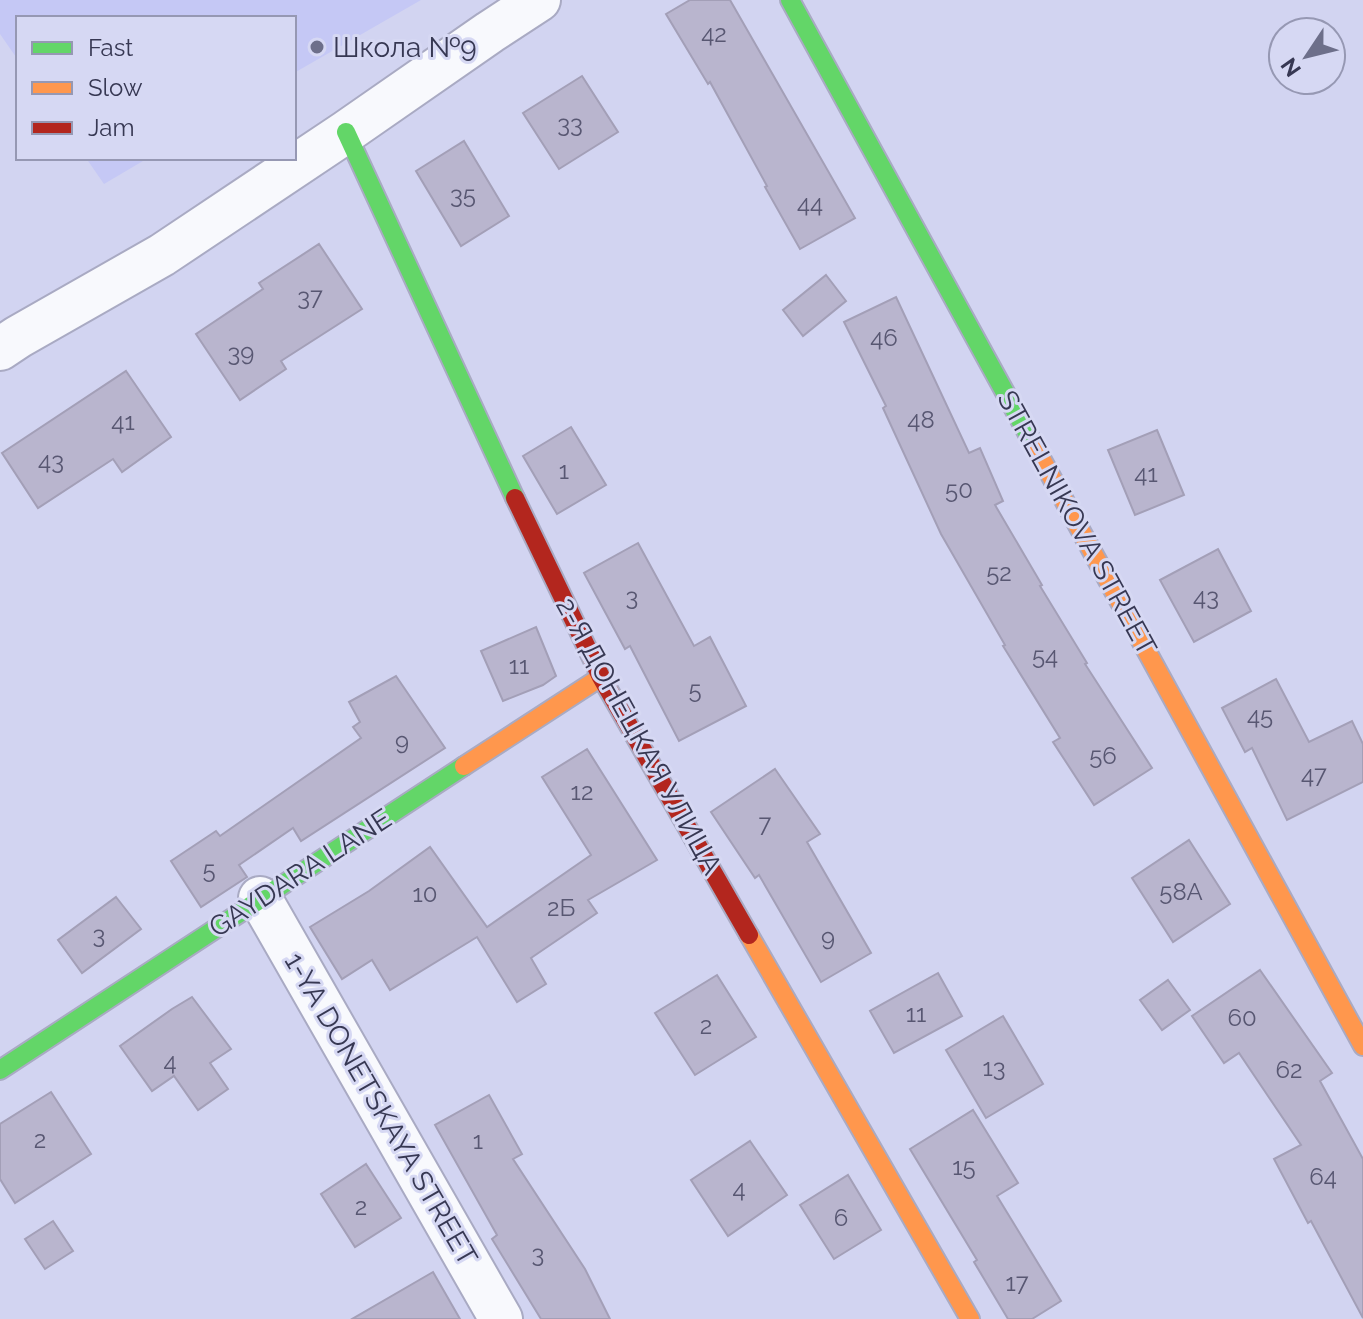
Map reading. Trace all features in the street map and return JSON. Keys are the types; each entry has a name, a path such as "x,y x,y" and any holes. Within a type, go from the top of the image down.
{"street":[{"path":"0,349 162,255 539,0"},
{"name":"STRELNIKOVA STREET","path":"790,0 1363,1046"},
{"name":"2-Я ДОНЕЦКАЯ УЛИЦА","path":"346,132 526,523 601,677 970,1319"},
{"name":"GAYDARA LANE","path":"0,1070 601,677"},
{"name":"1-YA DONETSKAYA STREET","path":"260,898 501,1319"}],"shaded area":[{"name":"Школа №9","path":"0,0 421,0 296,72 296,16 16,16 16,57 0,34"},
{"path":"87,160 145,160 104,184"}],"building":[{"path":"690,0 730,0 855,218 800,249 710,82 708,84 666,14"},
{"path":"582,76 618,132 559,169 523,113"},
{"path":"464,141 509,216 461,246 416,171"},
{"path":"319,244 362,309 281,361 286,369 240,400 196,334 263,289 259,283"},
{"path":"826,275 846,301 803,336 783,310"},
{"path":"896,297 969,453 980,448 1003,501 995,505 1085,664 1152,768 1094,805 1053,742 1060,738 1003,646 941,534 883,408 886,406 844,322"},
{"path":"126,371 171,437 122,472 113,459 38,508 2,453"},
{"path":"571,427 606,485 557,514 523,456"},
{"path":"1157,430 1184,495 1135,515 1108,450"},
{"path":"638,543 694,646 710,637 746,706 679,741 630,646 625,649 584,573"},
{"path":"1218,549 1251,611 1194,642 1160,580"},
{"path":"536,627 556,676 543,685 503,701 481,651"},
{"path":"396,676 445,748 301,841 293,828 239,865 247,877 201,907 171,861 216,831 220,836 361,738 353,727 360,722 349,702"},
{"path":"1276,679 1309,742 1352,721 1363,744 1363,782 1287,820 1252,748 1245,752 1222,708"},
{"path":"587,749 657,860 588,900 597,913 531,958 546,984 517,1002 477,937 390,990 372,960 342,979 310,927 369,891 430,847 487,927 591,855 542,777"},
{"path":"775,769 820,834 807,842 871,953 821,982 759,875 755,878 711,812"},
{"path":"1189,840 1230,904 1173,942 1132,878"},
{"path":"116,897 141,929 82,973 58,940"},
{"path":"1260,970 1332,1073 1320,1081 1363,1159 1363,1318 1274,1159 1301,1145 1239,1053 1224,1063 1192,1016"},
{"path":"938,973 962,1016 894,1053 870,1011"},
{"path":"717,975 756,1037 695,1075 655,1013"},
{"path":"1168,980 1190,1010 1162,1030 1140,1000"},
{"path":"192,997 231,1049 210,1063 228,1089 198,1110 174,1076 152,1091 120,1046"},
{"path":"1003,1016 1043,1084 986,1118 946,1050"},
{"path":"51,1092 91,1154 15,1203 0,1179 0,1124"},
{"path":"489,1095 522,1154 513,1159 585,1269 610,1319 541,1319 492,1239 497,1235 435,1125"},
{"path":"973,1110 1018,1183 997,1196 1061,1301 1032,1319 1008,1319 974,1262 977,1260 910,1149"},
{"path":"750,1141 787,1195 728,1236 691,1180"},
{"path":"366,1164 401,1218 355,1247 321,1194"},
{"path":"848,1175 881,1230 834,1259 800,1205"},
{"path":"53,1221 73,1251 45,1269 25,1239"},
{"path":"433,1272 460,1319 352,1319"}],"traffic: fast":[{"path":"790,0 1036,449"},
{"path":"346,132 515,498"},
{"path":"0,1070 464,766"}],"traffic: slow":[{"path":"1036,449 1363,1046"},
{"path":"464,766 601,677"},
{"path":"749,935 970,1319"}],"traffic: jam":[{"path":"515,498 601,677 749,935"}],"place":[{"name":"Школа №9","path":"317,47"}]}
